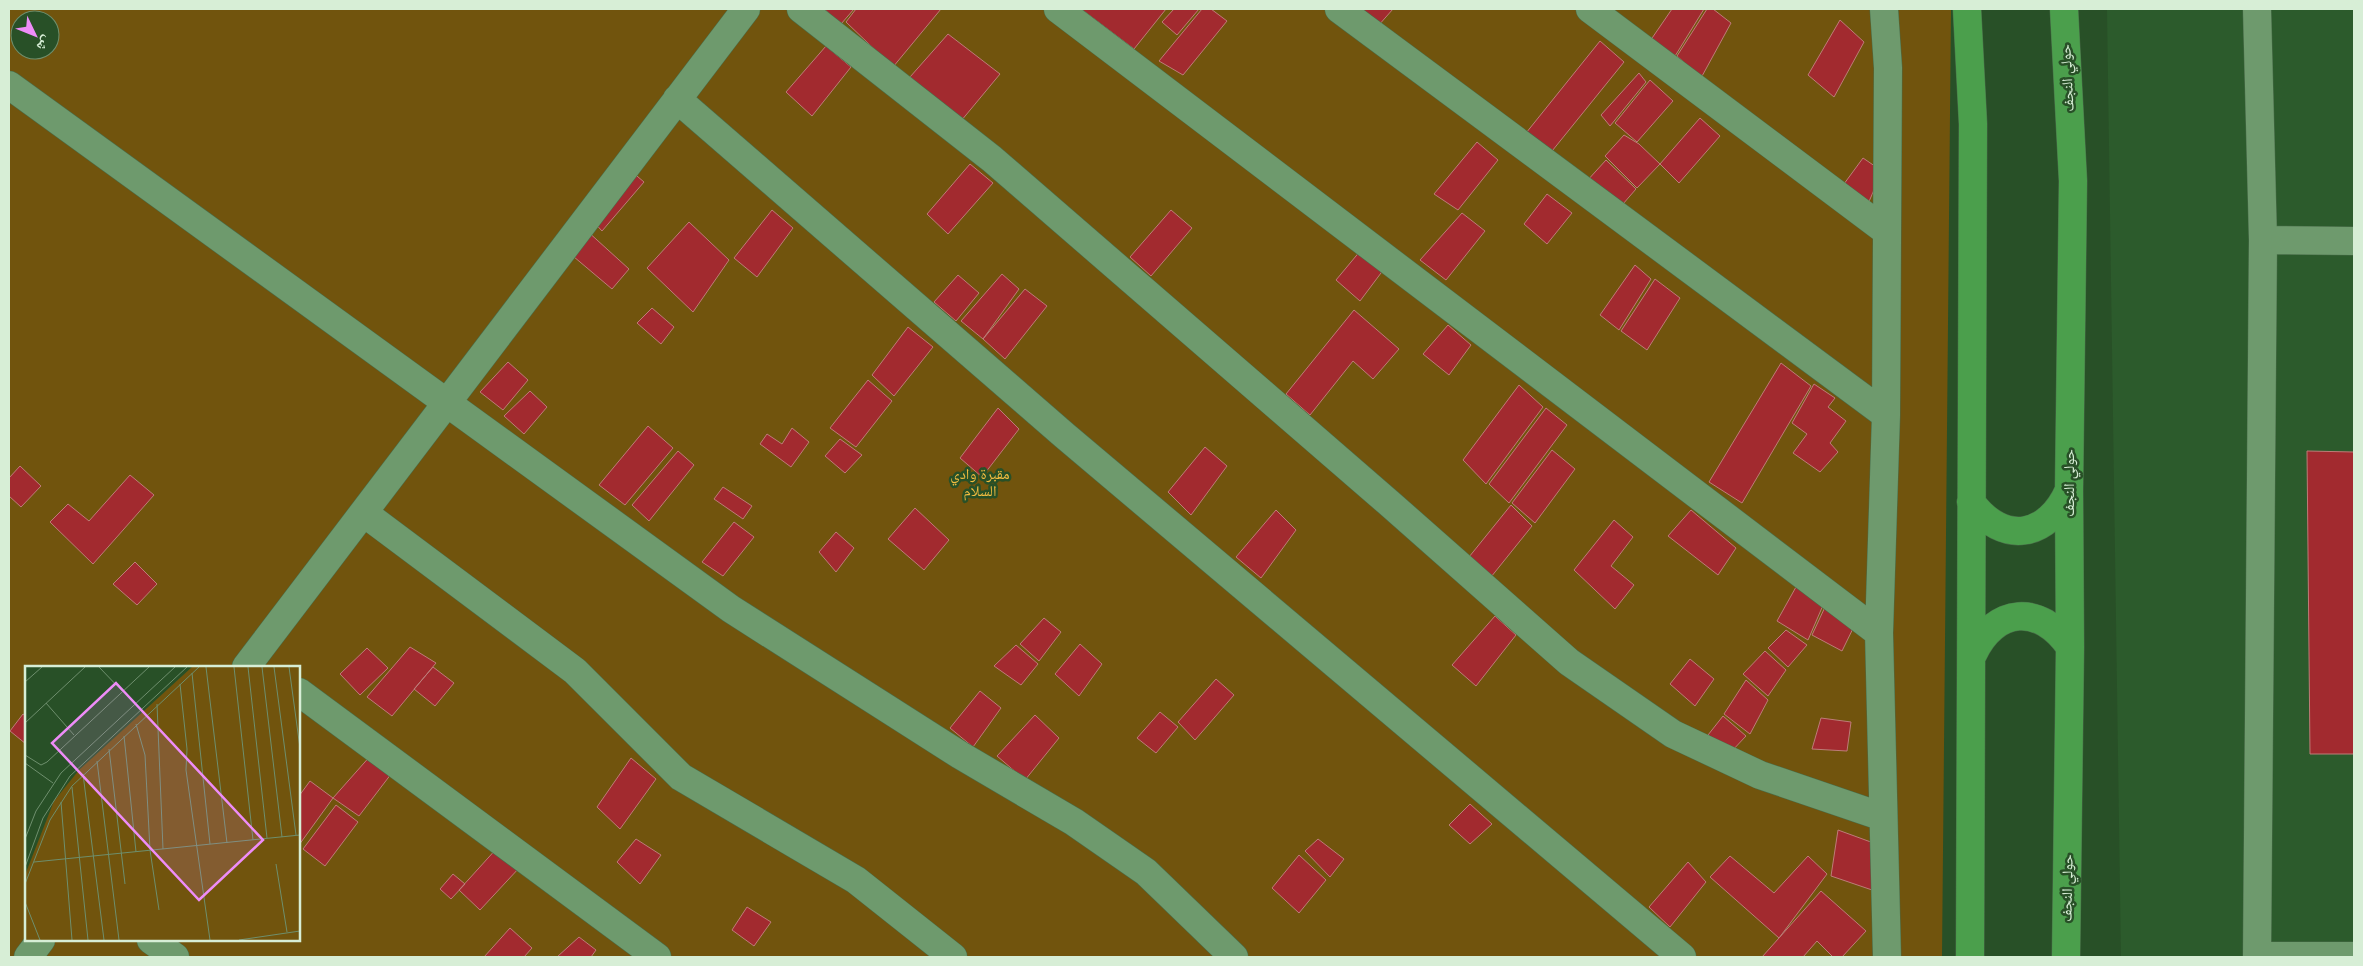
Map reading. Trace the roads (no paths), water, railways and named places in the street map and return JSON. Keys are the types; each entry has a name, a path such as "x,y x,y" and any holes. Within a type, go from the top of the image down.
{"main road":[{"path":"1968,9 1973,124 1971,502 1973,654 1970,957"},
{"name":"حولي النجف","path":"2064,9 2073,182 2066,957"},
{"path":"1971,502 1982,517 1997,527 2015,531 2033,529 2049,520 2061,507 2069,490"},
{"path":"1973,654 1980,638 1993,625 2010,618 2028,617 2045,621 2060,632 2070,647"}],"street":[{"path":"255,664 364,513 746,9"},
{"path":"801,9 992,159 1389,503 1568,662 1673,734 1760,775 1883,817"},
{"path":"1058,9 1743,527 1879,633"},
{"path":"1339,9 1886,415"},
{"path":"1590,9 1886,231"},
{"path":"2257,9 2263,240 2257,957 2354,956"},
{"path":"1881,11 1888,68 1886,415 1879,633 1887,957"},
{"path":"9,85 731,609 960,755 1074,822 1146,872 1234,957"},
{"path":"677,99 1064,435 1682,957"},
{"path":"2263,240 2354,241"},
{"path":"364,513 575,671 681,776 856,880 953,957"},
{"path":"300,693 657,957"},
{"path":"28,957 40,941"},
{"path":"152,941 175,957"}],"park label":[{"name":"مقبرة وادي السلام","path":"980,482"}]}
